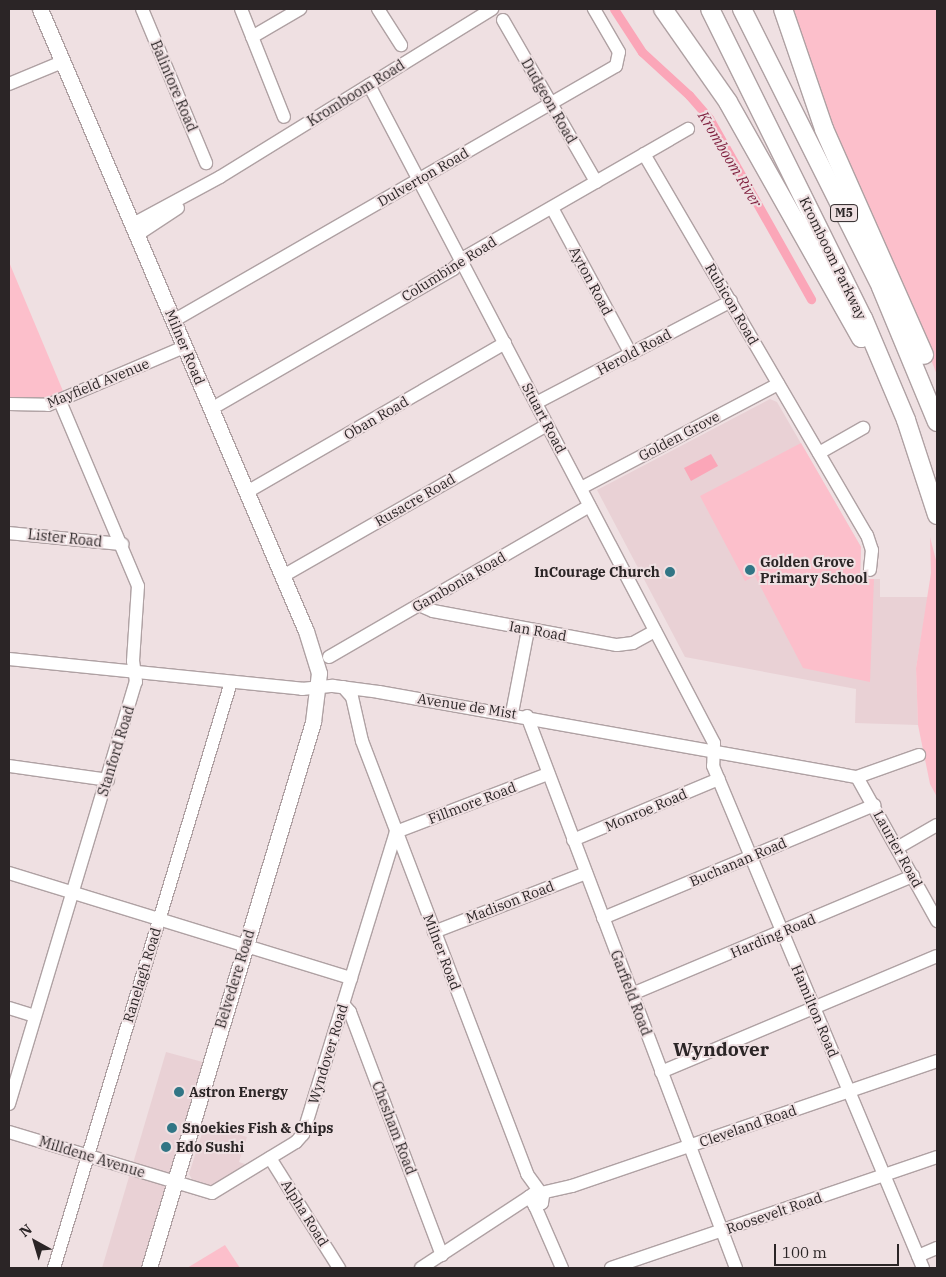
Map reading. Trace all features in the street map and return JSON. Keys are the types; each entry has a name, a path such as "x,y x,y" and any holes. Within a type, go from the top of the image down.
{"highway":[{"path":"664,9 728,102 876,368 897,398"},
{"name":"Kromboom Parkway","path":"710,9 845,280 897,398 937,515"},
{"name":"M5","path":"742,9 881,287 937,422"},
{"path":"783,9 824,129 912,326 937,390"}],"main road":[{"name":"Milner Road","path":"40,9 283,576 313,650 319,688"},
{"name":"Belvedere Road","path":"148,1268 313,722 319,688"}],"street":[{"name":"Balintore Road","path":"142,9 206,163"},
{"path":"240,9 284,117"},
{"path":"252,37 300,9"},
{"path":"378,9 401,45"},
{"name":"Kromboom Road","path":"135,230 215,184 220,177 492,9"},
{"name":"Dulverton Road","path":"173,321 551,104 619,62 620,52 594,9"},
{"name":"Dudgeon Road","path":"503,20 596,182"},
{"path":"9,84 62,62"},
{"name":"Stuart Road","path":"369,85 714,743 714,752"},
{"name":"Columbine Road","path":"211,409 688,129"},
{"name":"Rubicon Road","path":"644,154 871,543 870,570"},
{"name":"Ayton Road","path":"552,208 630,354"},
{"name":"Herold Road","path":"536,403 731,301"},
{"name":"Oban Road","path":"247,492 505,344"},
{"name":"Mayfield Avenue","path":"9,404 42,406 60,401 184,348"},
{"name":"Golden Grove","path":"581,488 778,384"},
{"name":"Stanford Road","path":"9,1104 136,684 133,663 139,590 122,544 60,401"},
{"name":"Rusacre Road","path":"283,576 548,425"},
{"path":"819,453 862,428"},
{"name":"Gambonia Road","path":"329,657 589,506"},
{"name":"Lister Road","path":"9,533 122,544"},
{"name":"Ian Road","path":"419,605 432,611 616,645 633,643 656,631"},
{"path":"512,714 528,630"},
{"name":"Avenue de Mist","path":"9,659 231,682 362,690 527,716 857,777 919,755"},
{"name":"Ranelagh Road","path":"54,1268 231,682"},
{"name":"Milner Road","path":"343,688 352,697 358,729 562,1268"},
{"name":"Milner Road","path":"358,729 362,690"},
{"name":"Garfield Road","path":"527,716 736,1268"},
{"name":"Hamilton Road","path":"714,752 713,766 920,1264"},
{"path":"9,766 108,780"},
{"name":"Fillmore Road","path":"396,832 548,774"},
{"name":"Laurier Road","path":"857,777 936,918"},
{"name":"Monroe Road","path":"573,840 719,779"},
{"name":"Buchanan Road","path":"603,918 874,805"},
{"path":"897,848 937,825"},
{"name":"Wyndover Road","path":"175,1182 214,1193 270,1158 303,1134 396,832"},
{"path":"9,873 351,978"},
{"name":"Madison Road","path":"434,932 586,873"},
{"name":"Harding Road","path":"632,994 913,876"},
{"path":"662,1072 937,956"},
{"name":"Chesham Road","path":"343,1004 350,1014 442,1255"},
{"path":"9,1008 35,1016"},
{"name":"Cleveland Road","path":"421,1268 513,1210 536,1199 937,1061"},
{"name":"Milldene Avenue","path":"9,1132 175,1182"},
{"name":"Roosevelt Road","path":"611,1268 937,1157"},
{"name":"Alpha Road","path":"270,1158 339,1268"},
{"path":"920,1264 937,1248"}],"shaded area":[{"path":"789,9 937,9 937,375 903,288 843,157"},
{"path":"9,262 63,391 44,399 9,397"},
{"name":"Golden Grove Primary School","path":"770,399 777,402 861,547 860,579 880,579 880,597 928,597 916,668 918,725 855,723 856,689 685,657 597,490"},
{"path":"801,443 861,547 860,579 874,579 870,682 803,668 755,576 745,581 700,496"},
{"path":"711,454 718,466 691,481 684,468"},
{"path":"930,537 937,564 937,797 930,784 918,725 916,668 931,573"},
{"path":"166,1052 210,1064 149,1268 102,1268"},
{"path":"205,1124 247,1137 239,1162 248,1165 213,1187 193,1181 189,1174"},
{"path":"225,1245 240,1268 187,1268"}],"waterway":[{"name":"Kromboom River","path":"614,9 642,52 689,95 709,118 811,299"}],"place":[{"name":"Golden Grove Primary School","path":"750,570"},
{"name":"InCourage Church","path":"670,572"},
{"name":"Astron Energy","path":"179,1092"},
{"name":"Snoekies Fish & Chips","path":"172,1128"},
{"name":"Edo Sushi","path":"166,1147"}],"district":[{"name":"Wyndover","path":"721,1050"}]}
